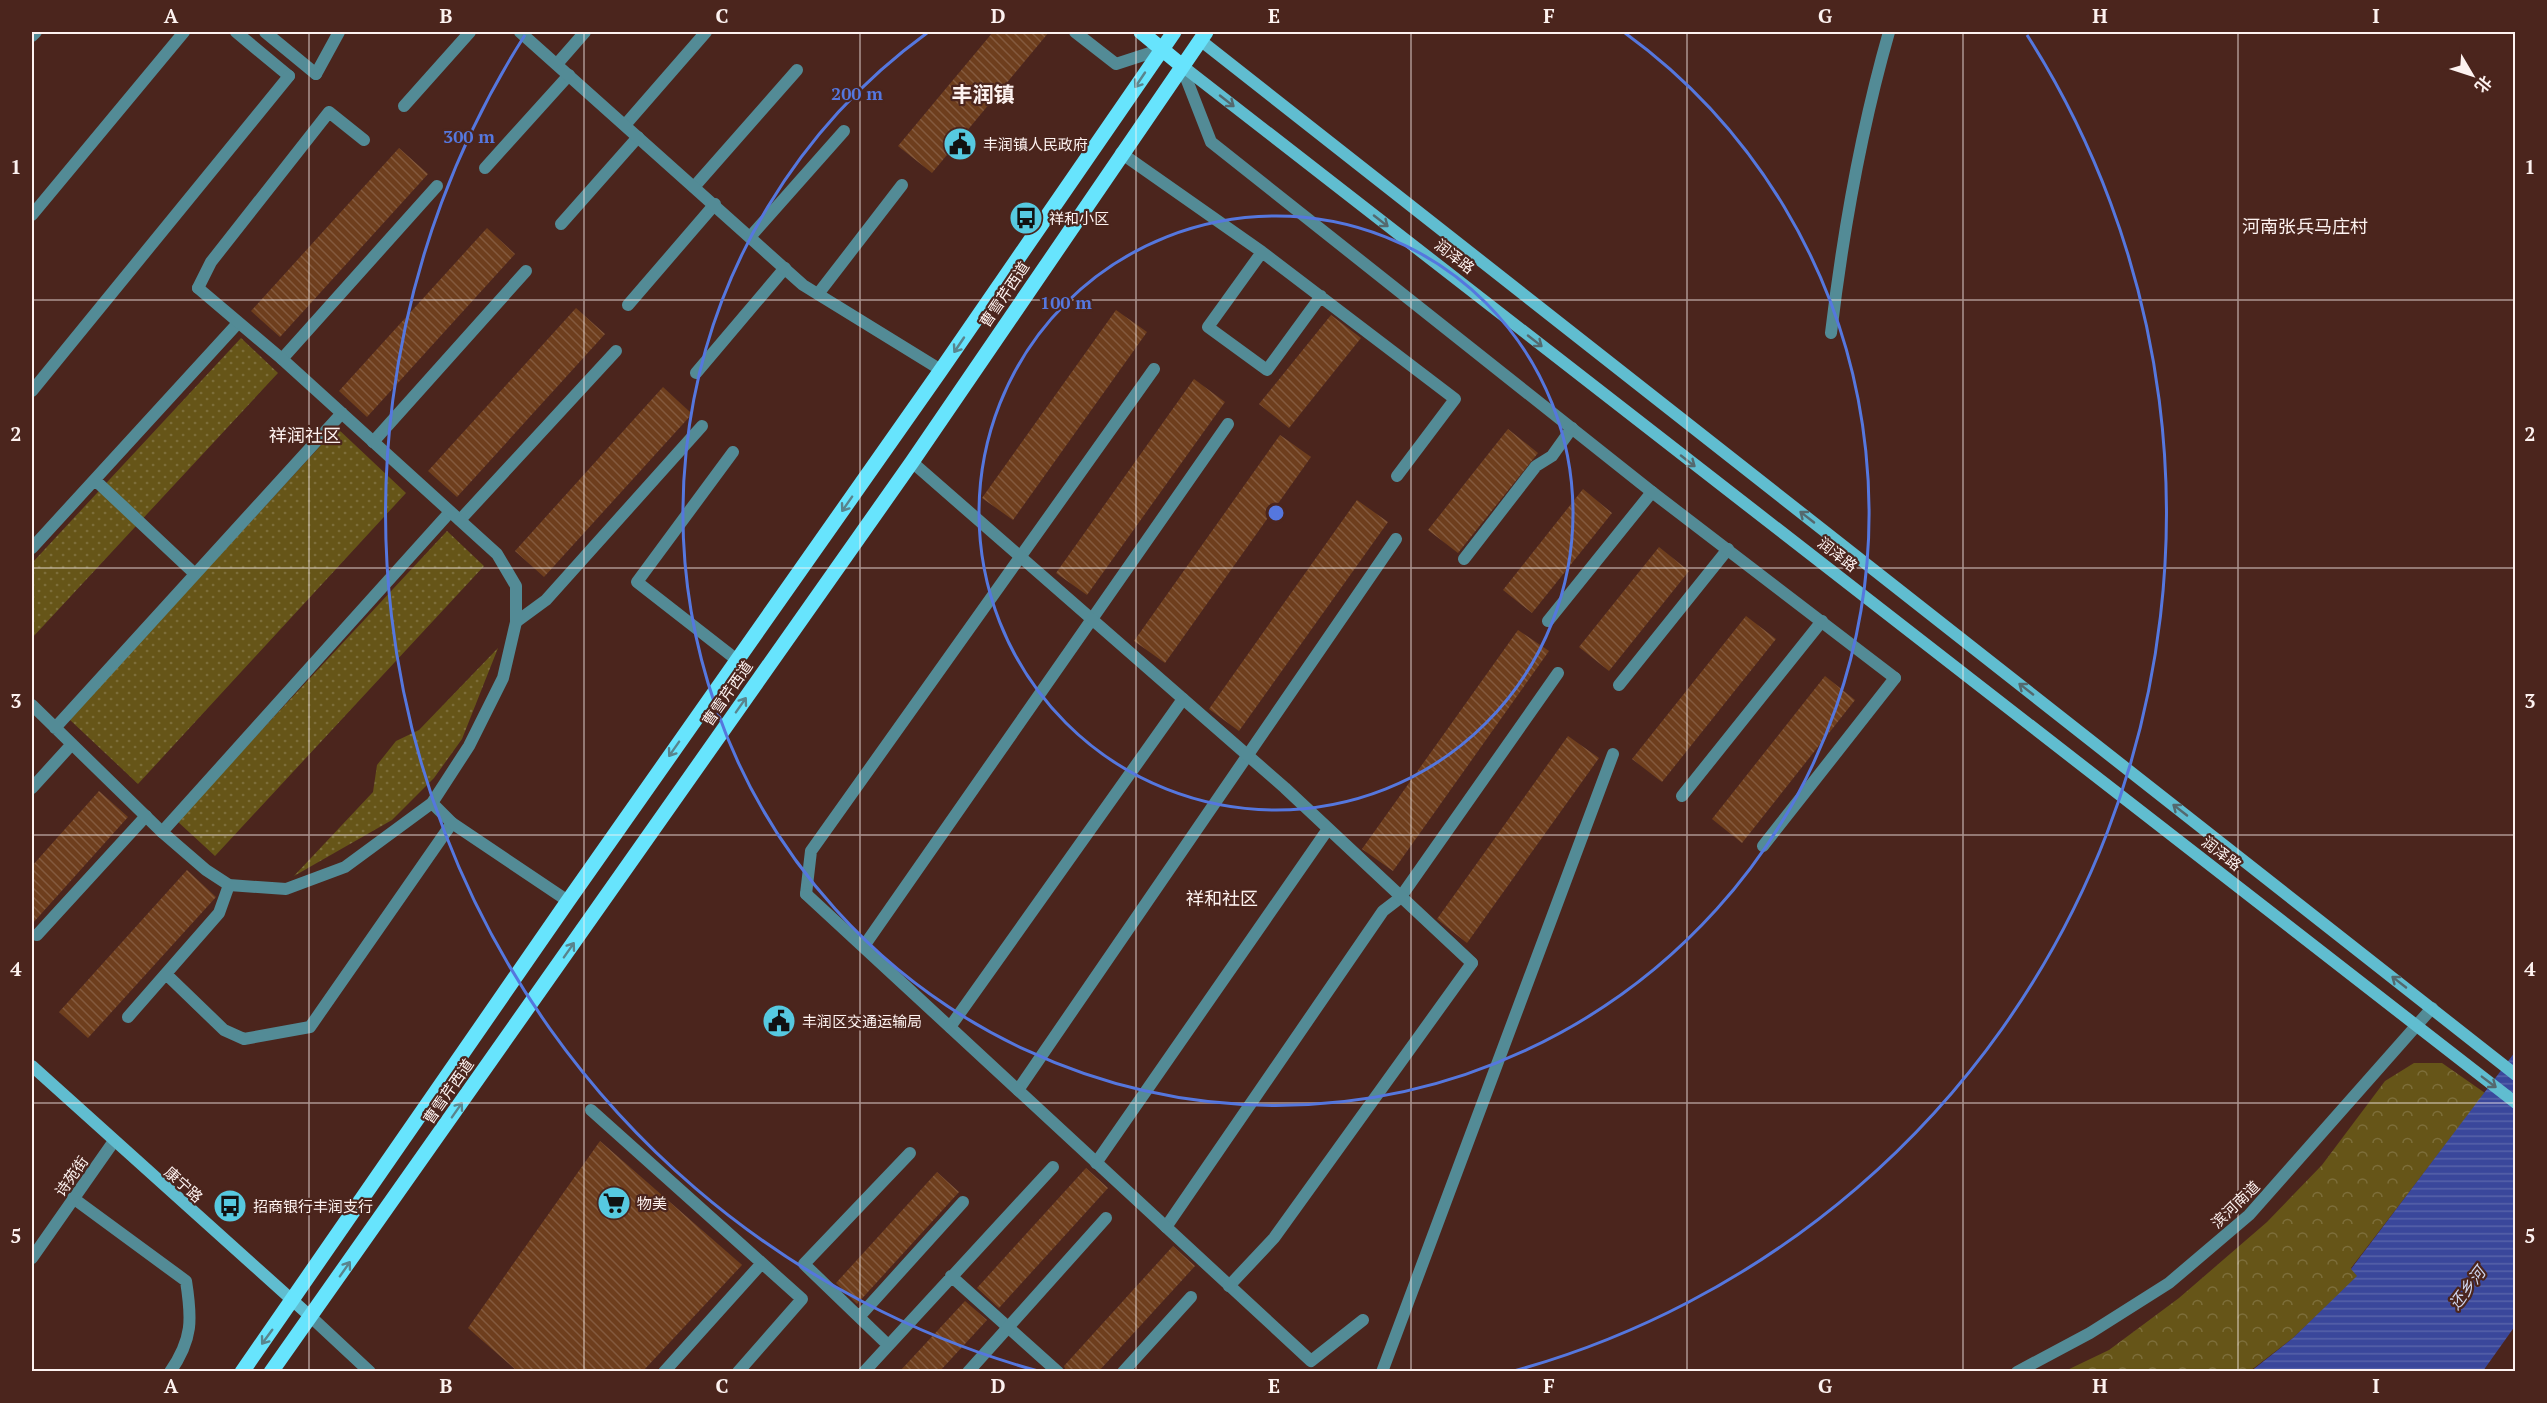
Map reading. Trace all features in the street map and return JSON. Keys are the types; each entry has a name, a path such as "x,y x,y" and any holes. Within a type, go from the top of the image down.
{"main road":[{"name":"润泽路","path":"1141,32 2416,1028 2516,1103"},
{"name":"曹雪芹西道","path":"242,1371 568,901 941,370 1174,32"},
{"name":"润泽路","path":"1199,34 2516,1075"},
{"name":"曹雪芹西道","path":"272,1371 912,462 1181,65 1199,34"},
{"name":"康宁路","path":"32,1066 311,1317"}],"street":[{"path":"32,36 36,32"},
{"path":"32,215 184,32"},
{"path":"32,392 289,76 236,32"},
{"path":"265,32 316,74 339,32"},
{"path":"404,106 470,32"},
{"path":"520,32 784,268 818,294 941,370"},
{"path":"557,64 585,32"},
{"path":"625,125 706,32"},
{"path":"1075,32 1116,64 1162,49"},
{"path":"1831,333 1842,246 1877,72 1889,32"},
{"path":"1181,65 1211,142 1652,492 1895,678 1762,846"},
{"path":"694,187 797,70"},
{"path":"485,168 569,75"},
{"path":"32,705 162,832 206,870 229,885 286,889 345,867 432,803 469,746 503,678 516,622 516,586 497,554 282,359 198,288 211,262 329,112 364,140"},
{"path":"750,237 844,131"},
{"path":"561,224 638,137"},
{"path":"1121,153 1262,252 1455,399 1397,476"},
{"path":"818,294 902,185"},
{"path":"282,359 437,186"},
{"path":"627,305 714,204"},
{"path":"1262,252 1208,327 1268,370 1321,296"},
{"path":"696,373 784,268"},
{"path":"373,442 526,271"},
{"path":"32,548 238,323"},
{"path":"460,520 616,351"},
{"path":"1154,369 811,851 806,894 1311,1361 1363,1320"},
{"path":"55,728 342,413"},
{"path":"864,946 1228,424"},
{"path":"516,622 546,600 702,426"},
{"path":"1464,559 1536,466 1552,456 1572,428"},
{"path":"733,452 637,582 737,660"},
{"path":"912,462 1248,756 1472,963 1275,1238 1229,1286"},
{"path":"95,480 195,574"},
{"path":"1548,621 1652,492"},
{"path":"162,832 450,512"},
{"path":"1018,1090 1396,539"},
{"path":"1619,685 1728,549"},
{"path":"1682,796 1822,621"},
{"path":"1166,1227 1383,910 1400,898 1558,673"},
{"path":"950,1027 1183,699"},
{"path":"32,788 72,744"},
{"path":"1382,1371 1613,754"},
{"path":"432,803 452,823 568,901"},
{"path":"37,935 146,816"},
{"path":"166,974 224,1030 244,1039 310,1027 452,823"},
{"path":"1096,1163 1328,829"},
{"path":"128,1017 219,913 229,885"},
{"name":"滨河南道","path":"2017,1371 2090,1334 2169,1283 2249,1215 2432,1008"},
{"path":"591,1110 802,1299 738,1371"},
{"name":"诗苑街","path":"32,1258 114,1141"},
{"path":"888,1345 804,1264 909,1153"},
{"path":"864,1371 1053,1167"},
{"path":"74,1198 186,1281 191,1318 184,1351 170,1371"},
{"path":"859,1317 963,1202"},
{"path":"968,1371 1106,1218"},
{"path":"664,1371 762,1263"},
{"path":"951,1276 1058,1371"},
{"path":"1123,1371 1191,1297"},
{"name":"康宁路","path":"311,1317 370,1371"}],"green space":[{"path":"241,338 278,373 32,638 32,563"},
{"path":"337,428 406,493 138,784 69,719"},
{"path":"447,531 484,566 215,856 177,821"},
{"path":"498,648 462,739 434,778 392,820 294,876 373,792 377,765 396,741 419,730"},
{"path":"2414,1063 2442,1063 2485,1093 2351,1268 2358,1276 2293,1338 2250,1371 2063,1372 2109,1350 2179,1298 2267,1222 2322,1165 2385,1081"}],"water":[{"name":"还乡河","path":"2515,1052 2515,1326 2483,1371 2250,1372 2293,1338 2357,1276 2351,1269"}],"building":[{"name":"丰润镇人民政府","path":"993,32 1049,32 932,173 898,146"},
{"path":"399,148 428,174 280,337 251,311"},
{"path":"487,228 515,254 367,417 339,391"},
{"path":"576,308 605,334 457,497 428,471"},
{"path":"1116,310 1147,332 1013,520 982,498"},
{"path":"1331,315 1361,338 1289,428 1259,404"},
{"path":"1194,379 1225,402 1087,595 1056,573"},
{"path":"663,387 692,414 544,577 515,551"},
{"path":"1508,429 1538,453 1458,553 1428,530"},
{"path":"1280,435 1311,457 1165,663 1134,641"},
{"path":"1583,489 1612,513 1532,613 1503,590"},
{"path":"1357,500 1388,522 1239,731 1209,709"},
{"path":"1659,547 1689,571 1609,671 1579,647"},
{"path":"1746,616 1776,639 1662,782 1632,759"},
{"path":"1518,630 1549,651 1393,871 1362,849"},
{"path":"1825,676 1855,700 1742,843 1712,819"},
{"path":"1568,736 1599,758 1467,943 1437,919"},
{"path":"99,791 128,817 32,924 32,866"},
{"path":"187,870 216,897 88,1038 59,1012"},
{"name":"物美","path":"600,1141 742,1265 643,1371 517,1371 468,1328"},
{"path":"1086,1168 1108,1188 999,1308 977,1288"},
{"path":"937,1172 959,1192 857,1304 836,1283"},
{"path":"1173,1246 1195,1266 1099,1371 1066,1371 1064,1366"},
{"path":"965,1301 987,1320 940,1371 900,1371"}],"place":[{"name":"丰润镇人民政府","path":"960,144"},
{"name":"祥和小区","path":"1026,218"},
{"name":"丰润区交通运输局","path":"779,1021"},
{"name":"物美","path":"614,1203"},
{"name":"招商银行丰润支行","path":"230,1206"}],"district":[{"name":"丰润镇","path":"983,94"},
{"name":"河南张兵马庄村","path":"2305,226"},
{"name":"祥润社区","path":"305,435"},
{"name":"祥和社区","path":"1222,898"}]}
